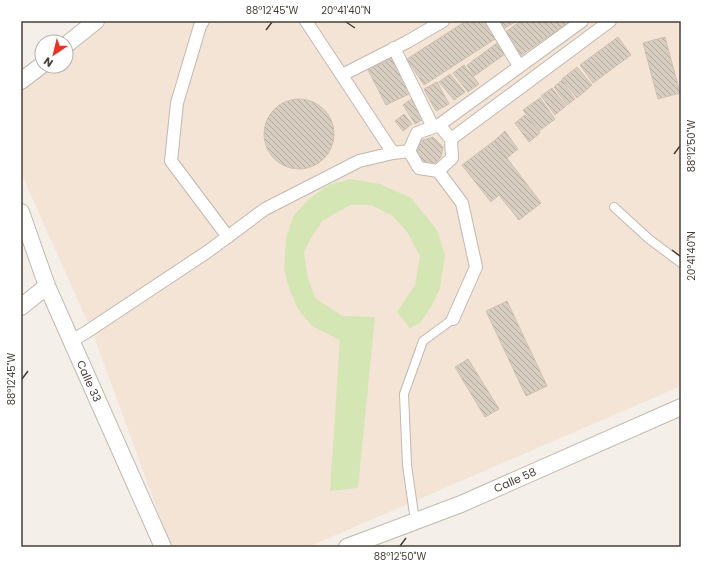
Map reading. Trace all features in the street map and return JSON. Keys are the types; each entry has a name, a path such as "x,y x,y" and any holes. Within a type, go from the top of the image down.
{"street":[{"path":"74,39 96,21"},
{"path":"203,21 200,26 178,104 172,161 228,237"},
{"path":"306,21 393,153"},
{"path":"342,75 408,42 443,21"},
{"path":"492,21 519,66"},
{"path":"409,151 417,133 436,126 582,21"},
{"path":"451,139 610,21"},
{"path":"394,48 436,126 451,139 452,158 438,171"},
{"path":"21,81 34,71"},
{"path":"71,341 135,301 207,252 265,209 359,161 409,151"},
{"path":"409,151 419,168 438,171 462,203 476,267 453,319"},
{"name":"Calle 33","path":"21,212 47,286 164,547"},
{"path":"21,307 47,286"},
{"name":"Calle 58","path":"347,547 461,504 681,406"}],"lane":[{"path":"614,207 649,239 681,263"},
{"path":"415,521 407,465 404,394 423,341 453,319"}],"shaded area":[{"path":"105,21 681,21 681,386 308,547 171,547 93,334 21,173 21,90 40,74 74,74 74,46"}],"green space":[{"path":"351,179 380,184 411,198 437,230 445,255 440,288 431,307 420,323 410,328 397,312 415,285 420,256 407,232 393,216 371,205 350,205 322,221 311,238 304,253 308,278 315,298 342,316 375,317 358,488 330,491 340,340 312,326 298,309 290,291 284,269 286,238 294,215 308,200 329,185"}],"building":[{"path":"466,21 484,21 495,39 424,85 407,59"},
{"path":"498,21 517,21 503,29"},
{"path":"521,21 563,21 566,24 520,56 504,33"},
{"path":"618,37 631,55 593,83 580,65"},
{"path":"665,37 680,93 658,99 643,43"},
{"path":"497,43 505,54 474,76 467,65"},
{"path":"392,58 411,93 386,105 368,70"},
{"path":"464,65 479,84 468,92 453,73"},
{"path":"577,67 592,85 577,98 562,79"},
{"path":"450,74 465,92 454,100 439,82"},
{"path":"562,80 575,99 567,105 554,87"},
{"path":"437,82 449,104 436,111 424,89"},
{"path":"552,88 566,106 555,115 541,96"},
{"path":"414,97 427,117 415,124 403,105"},
{"path":"540,98 555,119 539,131 523,110"},
{"path":"299,99 312,102 324,109 331,121 334,134 331,147 324,159 312,166 299,169 286,166 274,159 267,147 264,134 267,121 274,109 286,102"},
{"path":"404,114 412,124 403,131 395,121"},
{"path":"525,115 540,133 529,142 515,123"},
{"path":"505,131 518,149 507,158 494,141"},
{"path":"433,137 443,147 441,157 435,163 426,164 417,153 420,141"},
{"path":"494,141 541,203 519,220 499,195 491,202 462,165"},
{"path":"507,301 547,386 526,396 486,311"},
{"path":"468,359 499,409 485,417 455,367"}]}
